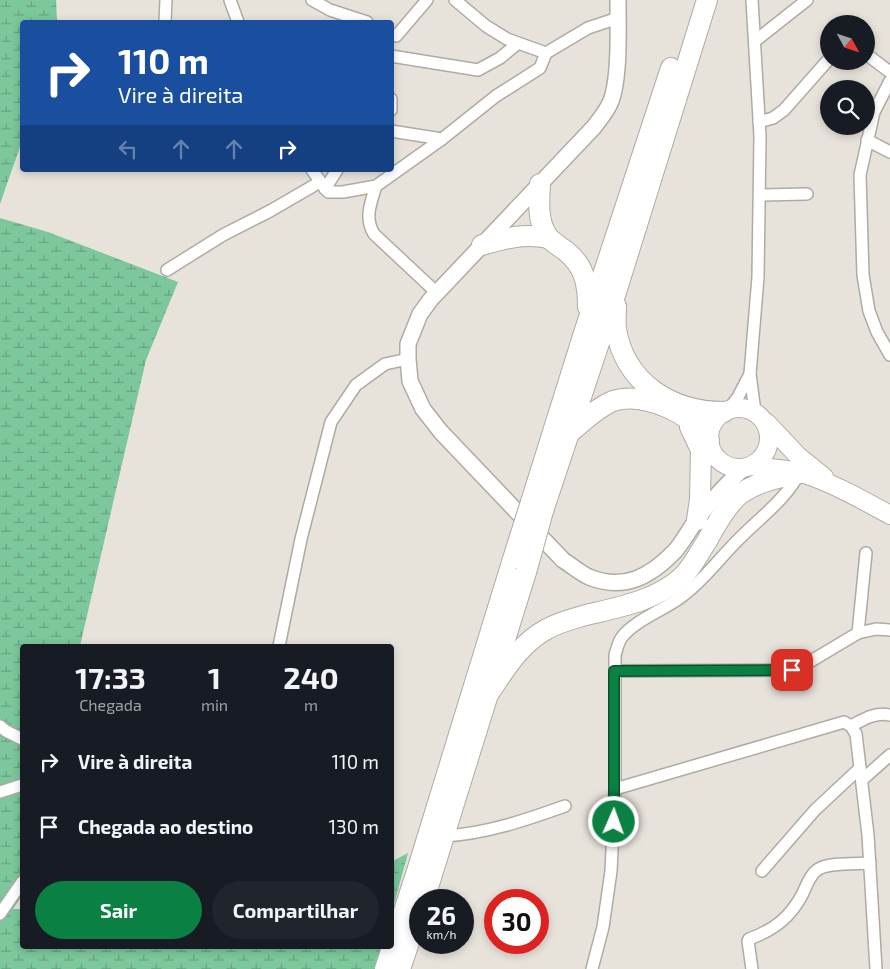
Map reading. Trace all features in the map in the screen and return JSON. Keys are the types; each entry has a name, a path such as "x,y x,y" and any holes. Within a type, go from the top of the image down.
{"highway":[{"path":"394,941 519,565 537,507 584,333 693,0"},
{"path":"537,507 569,433 617,289 707,0"},
{"path":"540,184 540,216 549,238"},
{"path":"482,245 519,236 532,235 549,238 568,253 583,272 588,293 584,333"},
{"path":"617,289 616,326 618,340 628,364 638,376 655,392 666,398 706,412 726,411"},
{"path":"569,433 603,406 616,400 640,400 655,402 669,408 704,432 710,444"},
{"path":"669,408 689,425 701,450 700,499 697,520"},
{"path":"487,696 508,663 525,644 547,628 571,619 637,603 667,589 682,577 696,559 728,508 741,493 799,464"},
{"path":"427,889 487,696 519,565"},
{"path":"400,969 409,942"},
{"path":"385,969 392,949"}],"main road":[{"path":"618,0 616,74 611,101 594,127 437,293 420,314 413,327 408,344 410,381 423,409 436,427 563,560 587,576 603,581 625,583 633,581 647,574 675,550 722,488 747,467 758,462 767,450 770,435 760,416"},
{"path":"697,520 710,477 712,424 726,411 737,408 745,408 760,416 799,464 890,515"},
{"path":"710,444 715,456 728,466 781,469 799,464"}],"street":[{"path":"165,20 166,0"},
{"path":"230,0 237,20"},
{"path":"312,0 330,10 361,20"},
{"path":"394,35 398,34 427,0"},
{"path":"455,0 486,26 517,44 546,53"},
{"path":"752,0 759,122 760,195 758,277 750,374 760,416"},
{"path":"755,41 807,0"},
{"path":"313,172 328,192 343,192 376,186 442,139 496,96 540,68 546,53 588,28 618,18"},
{"path":"394,57 478,70 500,58 517,44"},
{"path":"875,61 890,72"},
{"path":"759,122 773,118 784,110 820,69"},
{"path":"890,81 874,112 860,175 863,275 869,311 877,332 890,354"},
{"path":"394,131 442,139"},
{"path":"867,140 890,152"},
{"path":"167,270 223,235 323,185 335,172"},
{"path":"376,186 368,212 370,228 374,234 437,293"},
{"path":"760,195 807,194"},
{"path":"279,644 301,539 331,422 356,385 385,364 408,359"},
{"path":"726,411 738,397 750,374"},
{"path":"592,969 603,927 611,871 615,789 614,655 621,638 634,625 654,615 684,595 697,584 742,535 763,518 792,486 799,464"},
{"path":"858,633 866,552"},
{"path":"614,671 792,670 801,667 858,633 876,629 890,630"},
{"path":"851,726 868,716 890,715"},
{"path":"615,789 844,722 851,726 856,734 862,780 870,863 876,969"},
{"path":"0,742 3,729 20,738"},
{"path":"862,780 890,755"},
{"path":"762,870 815,810 860,768"},
{"path":"0,792 20,786"},
{"path":"444,836 467,835 531,818 565,806"},
{"path":"752,969 749,939 765,933 782,922 793,910 811,877 817,870 825,866 870,863"},
{"path":"0,914 20,885"}],"green space":[{"path":"0,0 56,0 57,20 20,20 20,147 0,204"},
{"path":"0,218 48,232 178,282 146,360 80,644 20,644 20,899 13,909 20,909 20,949 382,949 376,969 0,969"},
{"path":"408,853 394,904 394,860"}],"route":[{"path":"614,822 614,671 792,670"}]}
